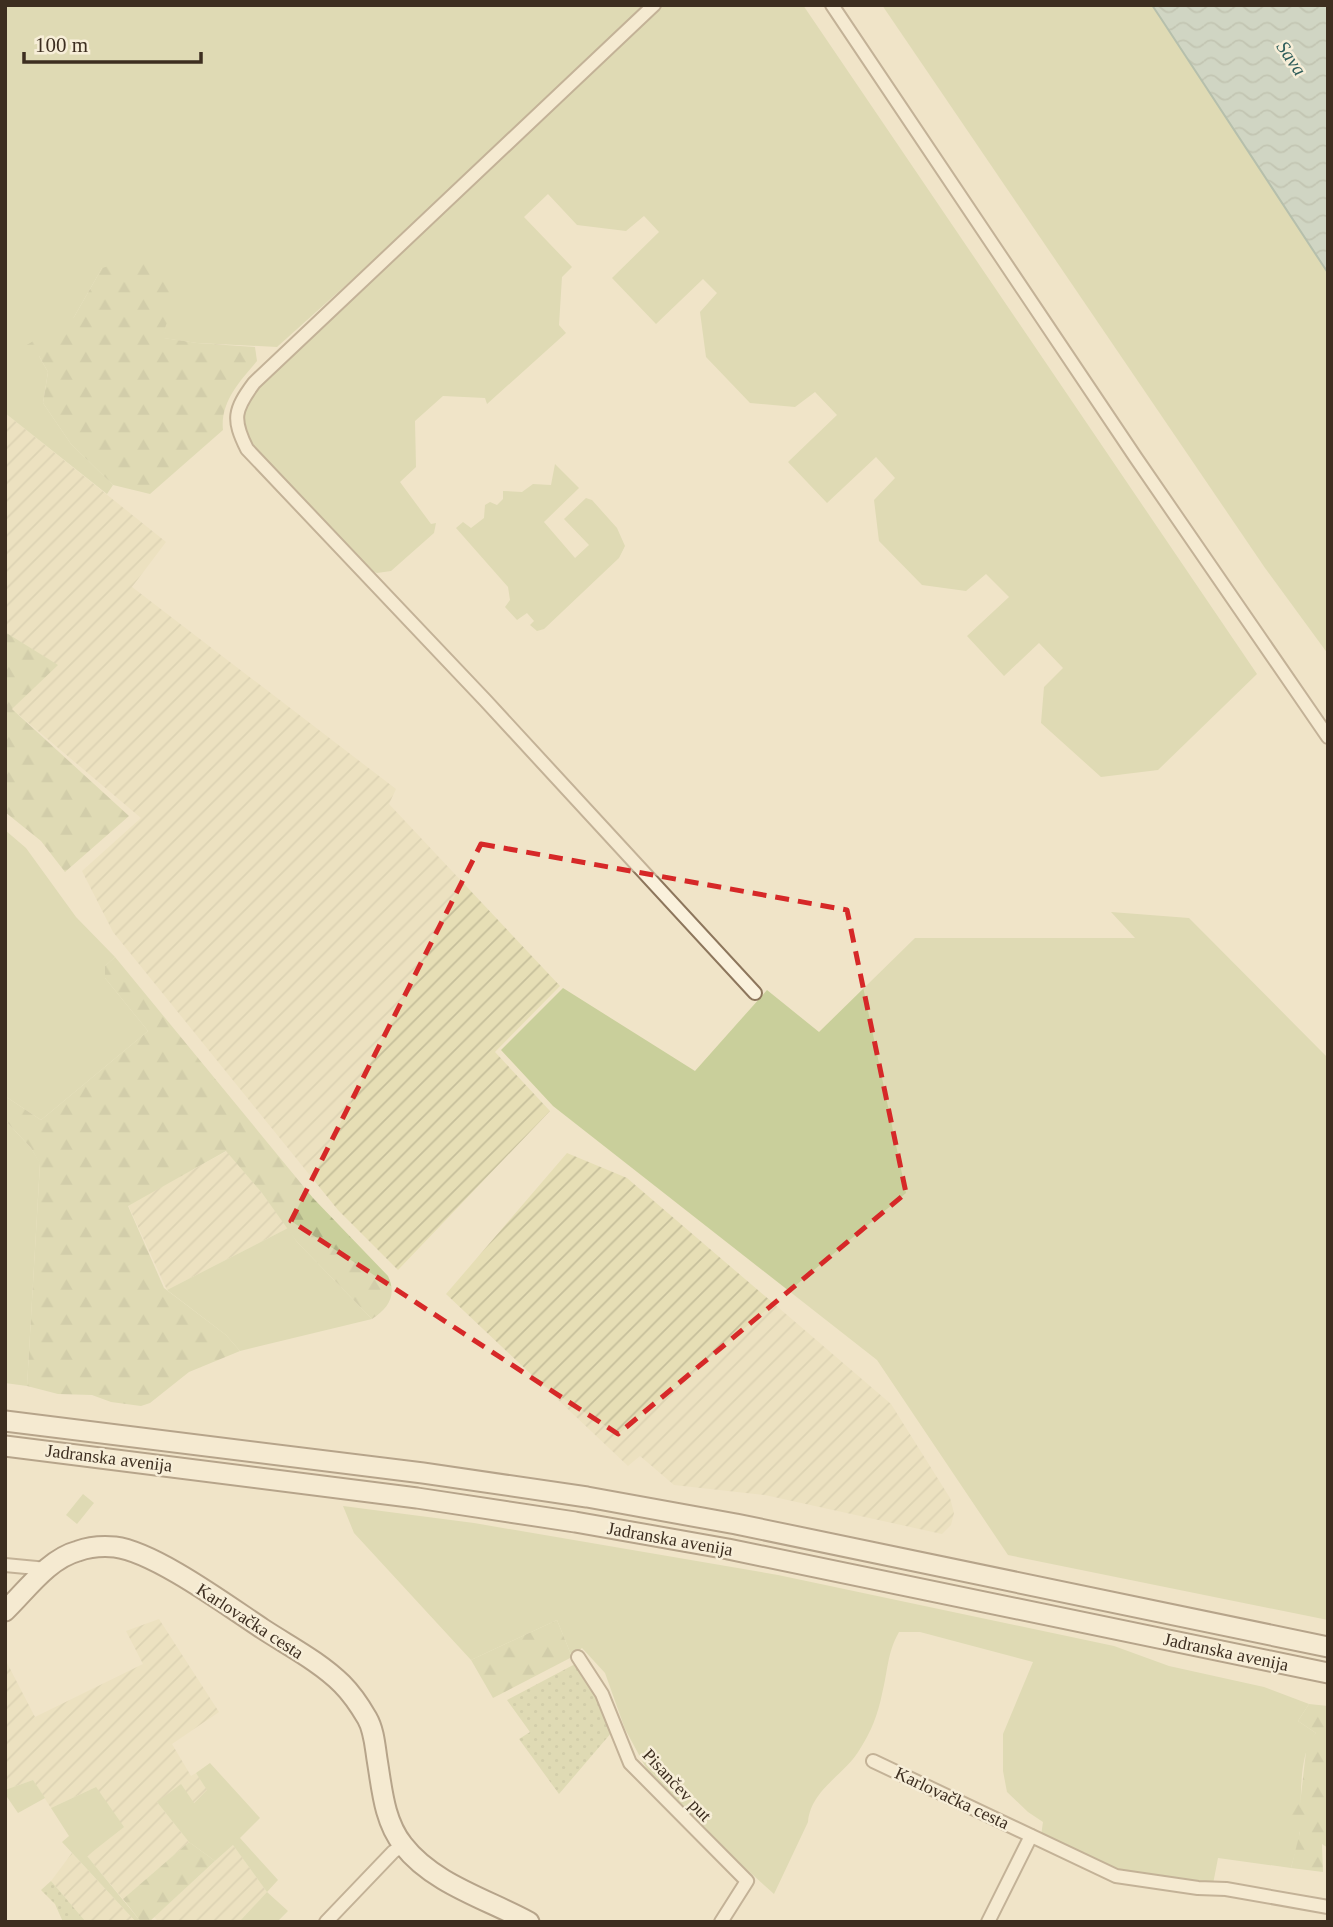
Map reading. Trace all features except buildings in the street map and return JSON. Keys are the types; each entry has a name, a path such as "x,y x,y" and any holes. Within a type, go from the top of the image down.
{"main road":[{"name":"Jadranska avenija","path":"5,1421 409,1471 587,1497 736,1524 1328,1647"},
{"name":"Jadranska avenija","path":"5,1446 297,1482 575,1522 728,1549 1328,1673"},
{"name":"Karlovačka cesta","path":"5,1611 47,1569 62,1558 93,1548 115,1547 139,1555 190,1582 341,1683 369,1722 390,1823 403,1845 421,1864 442,1878 529,1922"}],"street":[{"path":"654,5 254,383 242,398 235,415 247,449 485,700 755,993"},
{"path":"832,5 1128,447 1328,737"},
{"path":"5,1564 47,1569"},
{"name":"Pisančev put","path":"578,1657 601,1694 629,1763 747,1881 721,1922"},
{"name":"Karlovačka cesta","path":"873,1761 1116,1876 1198,1888 1226,1889 1328,1907"},
{"name":"Karlovačka cesta","path":"988,1922 1031,1836"},
{"path":"326,1922 393,1852 403,1845"}],"highlighted area":[{"path":"481,844 847,910 906,1193 618,1434 291,1221"}],"shaded area":[{"path":"5,413 166,542 132,587 396,789 389,804 560,986 495,1052 550,1111 398,1270 338,1210 113,932 82,871 141,818 12,709 57,665 5,632"},
{"path":"227,1151 288,1228 167,1290 128,1205"},
{"path":"567,1153 627,1178 891,1404 950,1498 954,1513 951,1525 942,1534 765,1495 674,1485 640,1456 628,1466 446,1294"},
{"path":"159,1619 219,1712 172,1744 191,1776 196,1773 208,1790 193,1803 157,1802 189,1842 123,1899 86,1855 96,1787 51,1808 33,1780 5,1790 5,1659 35,1717 143,1664 126,1631"},
{"path":"233,1845 267,1892 239,1922 159,1922 154,1917"},
{"path":"72,1853 136,1922 86,1922 51,1881"}],"green space":[{"path":"5,5 649,5 433,207 277,347 197,343 163,338 166,325 102,268 74,317 39,356 48,372 43,403 71,444 113,485 107,494 5,413"},
{"path":"663,5 803,5 1257,674 1158,770 1101,777 1041,723 1044,687 1063,668 1039,643 1004,676 967,636 1009,597 986,574 966,591 922,585 879,541 874,500 895,478 876,457 827,503 788,462 837,415 815,392 795,407 750,403 706,357 700,312 717,293 703,279 656,324 612,278 659,232 644,216 626,231 577,225 548,194 524,217 572,267 562,277 559,325 566,333 487,404 485,398 443,396 415,421 416,467 400,482 431,524 436,523 434,533 391,571 377,573 368,570 245,437 241,422 247,402 260,386"},
{"path":"882,5 1152,5 1328,273 1328,654 1265,568"},
{"path":"148,255 166,261 182,288 166,325 164,338 255,347 257,361 228,401 223,430 150,494 113,485 71,444 43,403 48,372 39,356 29,359 25,346 74,317 102,268"},
{"path":"555,464 579,488 544,522 575,558 589,545 564,519 586,498 592,500 617,528 625,546 619,558 544,629 537,631 530,625 534,621 527,613 517,620 505,607 510,600 508,587 456,528 463,522 471,528 484,518 485,505 490,502 497,505 503,499 503,491 522,492 533,484 551,485"},
{"path":"5,632 58,665 12,709 129,816 65,872 41,841 5,812"},
{"path":"5,830 26,848 76,917 115,957 105,966 105,978 148,1031 41,1120 5,1096"},
{"path":"1111,912 1189,918 1328,1058 1328,1620 1008,1555 877,1360 553,1106 501,1050 563,988 695,1071 767,990 819,1032 915,938 1135,938"},
{"path":"115,957 313,1198 388,1276 392,1289 387,1306 372,1319 297,1242 262,1193 226,1151 128,1206 164,1288 226,1335 240,1351 189,1372 150,1403 141,1406 111,1402 92,1395 58,1394 27,1386 40,1164 31,1148 5,1120 5,1096 41,1120 148,1031 105,978 105,966"},
{"path":"5,1120 31,1148 40,1163 27,1386 5,1383"},
{"path":"288,1228 297,1242 372,1319 240,1351 226,1335 167,1290"},
{"path":"83,1494 94,1503 77,1524 66,1515"},
{"path":"343,1506 474,1523 778,1575 1114,1646 1169,1666 1264,1687 1309,1704 1298,1721 1316,1733 1310,1742 1303,1766 1299,1835 1291,1868 1218,1858 1213,1884 1134,1875 1109,1867 1041,1836 1043,1822 1007,1792 1003,1771 1003,1734 1033,1662 920,1632 899,1632 890,1655 871,1729 854,1758 815,1800 808,1822 774,1894 651,1777 625,1729 605,1673 582,1648 572,1657 557,1620 471,1660 354,1533"},
{"path":"557,1620 572,1657 493,1698 471,1660"},
{"path":"577,1663 593,1686 612,1732 559,1794 519,1739 530,1732 507,1700"},
{"path":"1309,1704 1328,1706 1328,1848 1322,1844 1323,1872 1291,1868 1300,1832 1276,1817 1288,1802 1300,1804 1307,1743 1316,1733 1298,1721"},
{"path":"210,1763 260,1818 240,1838 278,1880 267,1892 233,1845 215,1861 189,1842 157,1802 181,1784 194,1803 207,1790 196,1773"},
{"path":"33,1780 45,1798 18,1813 5,1790"},
{"path":"96,1787 124,1827 87,1856 141,1922 136,1922 62,1842 69,1836 51,1808"},
{"path":"189,1842 215,1861 149,1922 141,1922 123,1899"},
{"path":"51,1881 86,1922 63,1922 55,1904 41,1890"},
{"path":"267,1892 288,1911 277,1922 239,1922"}],"water":[{"name":"Sava","path":"1152,5 1328,5 1328,273 1160,17"}]}
